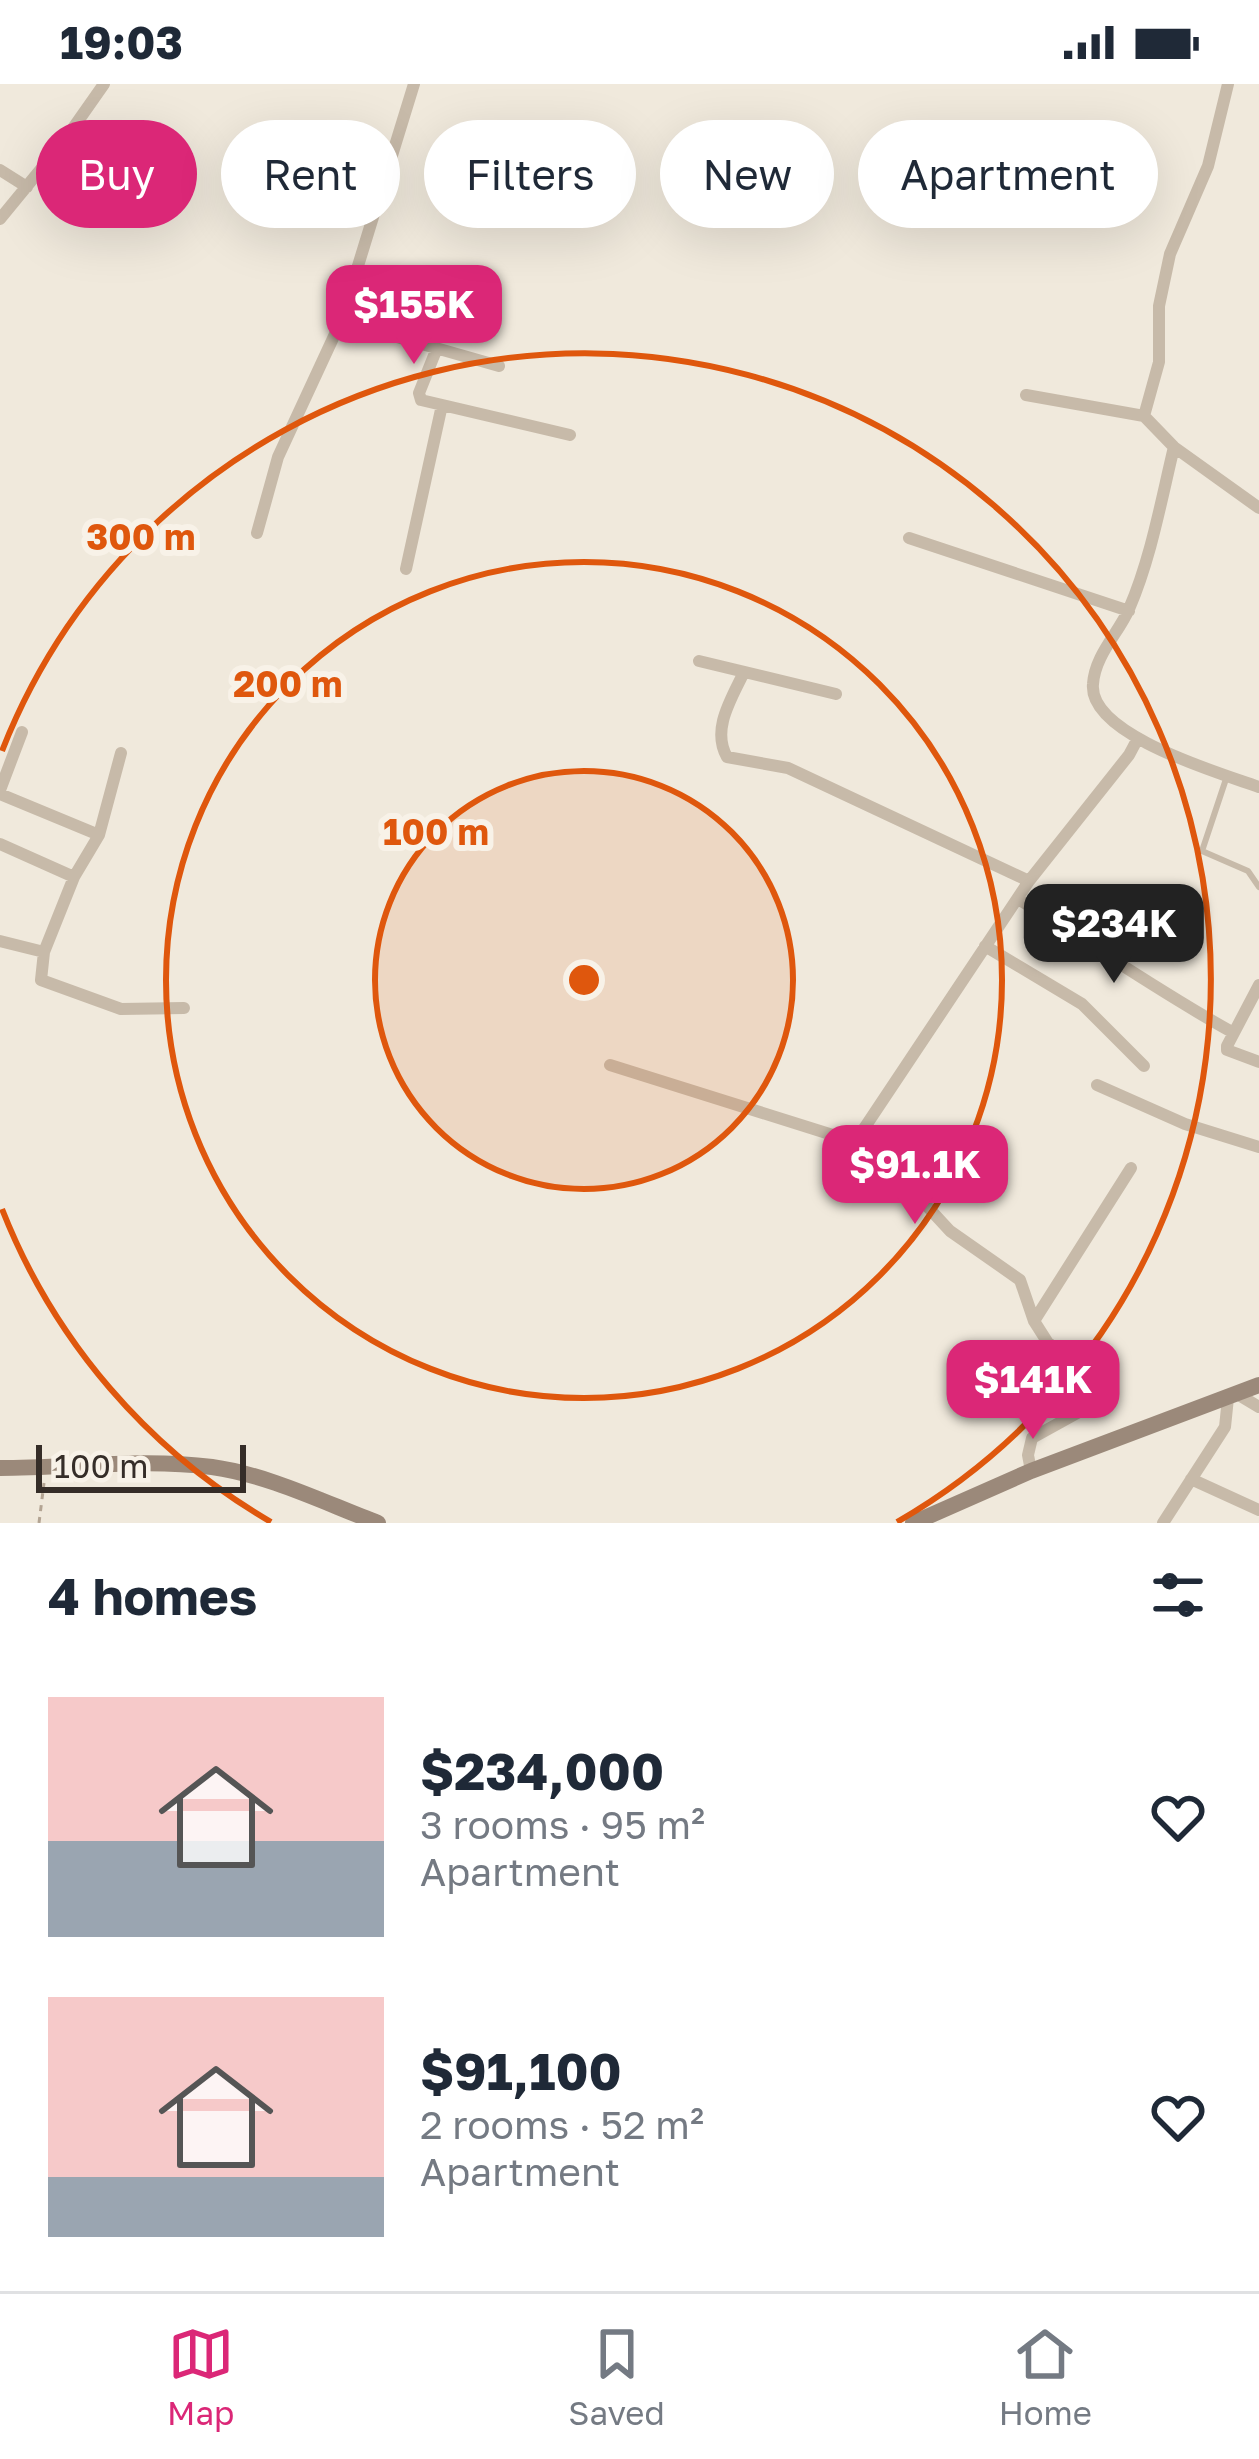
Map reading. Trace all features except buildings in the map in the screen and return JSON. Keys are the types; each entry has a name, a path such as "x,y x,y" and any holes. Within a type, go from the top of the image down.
{"main road":[{"path":"913,1523 1031,1471 1259,1385"},
{"path":"0,1468 212,1467 259,1479 378,1523"}],"street":[{"path":"0,219 104,84"},
{"path":"257,533 278,457 341,321 414,84"},
{"path":"1144,416 1160,362 1160,306 1170,254 1208,166 1228,84"},
{"path":"0,170 27,187"},
{"path":"341,321 499,366"},
{"path":"437,348 419,397 570,435"},
{"path":"1025,395 1144,416 1174,447 1259,508"},
{"path":"406,569 442,405"},
{"path":"1174,447 1129,611 1101,656 1092,685 1096,701 1137,740 1259,788"},
{"path":"909,538 1129,611"},
{"path":"699,661 836,694"},
{"path":"744,672 721,723 727,757 788,768 1029,881"},
{"path":"22,732 0,792 99,835"},
{"path":"855,1142 1029,881 1137,740"},
{"path":"121,753 99,835 74,877 44,952 41,980 121,1009 184,1008"},
{"path":"0,844 74,877"},
{"path":"1018,899 1139,973 1173,1000 1232,1032"},
{"path":"0,940 44,952"},
{"path":"985,946 1082,1004 1144,1066"},
{"path":"1259,985 1227,1050 1259,1062"},
{"path":"610,1065 855,1142 887,1163 950,1231 1020,1280 1034,1321 1048,1342 1078,1364 1101,1399 1032,1438 1031,1471"},
{"path":"1097,1085 1185,1124 1259,1148"},
{"path":"1034,1321 1131,1168"},
{"path":"1162,1523 1225,1427 1233,1397 1259,1407"},
{"path":"1191,1479 1259,1510"}],"lane":[{"path":"1227,776 1202,851 1248,871 1259,887"}],"path":[{"path":"39,1523 46,1468"}]}
